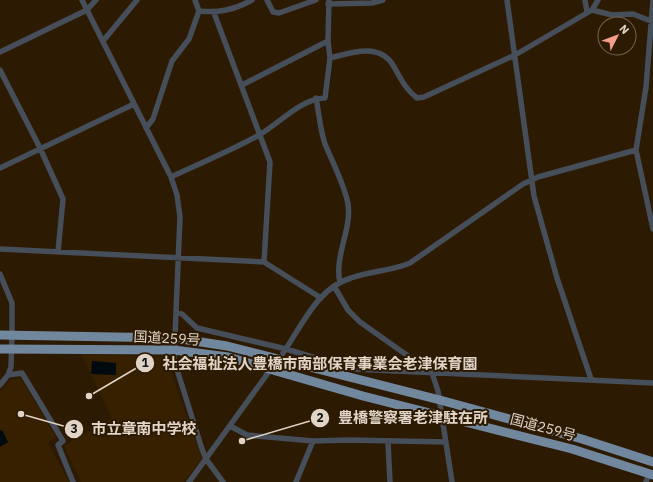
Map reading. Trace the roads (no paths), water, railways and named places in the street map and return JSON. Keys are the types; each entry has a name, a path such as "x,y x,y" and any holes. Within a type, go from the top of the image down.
{"highway":[{"name":"国道259号","path":"0,336 174,338 227,346 440,400 582,439 653,462"},
{"name":"国道259号","path":"0,349 174,350 228,357 363,396 572,449 649,477"}],"street":[{"path":"82,0 171,177 177,195 180,217 174,350 178,374 206,459 222,482"},
{"path":"0,52 87,10 96,0"},
{"path":"103,41 137,0"},
{"path":"146,128 153,118 172,61 189,39 199,11 195,0"},
{"path":"199,11 214,13 236,9 252,0"},
{"path":"267,0 273,12 279,13 316,0"},
{"path":"171,177 260,134 316,98 325,98 330,58 328,41 328,2 372,3 383,0"},
{"path":"507,0 531,181 557,278 591,379"},
{"path":"585,0 589,11"},
{"path":"330,58 362,50 372,51 386,58 392,63 408,91 416,98 424,97 515,55 589,11 598,0"},
{"path":"652,0 652,22 646,87 636,150 653,229"},
{"path":"589,11 612,15 634,14 652,22"},
{"path":"214,13 270,162 264,262"},
{"path":"242,85 328,41"},
{"path":"0,70 40,148 63,199 58,252"},
{"path":"316,98 322,133 348,204 346,224 339,254 340,283"},
{"path":"0,168 134,104"},
{"path":"284,351 321,298 334,286 351,278 394,269 410,263 513,190 531,181 636,150"},
{"path":"0,249 264,262 321,298"},
{"path":"0,274 12,303 11,367 8,376 0,385"},
{"path":"334,286 348,310 360,322 432,373 440,400 452,482"},
{"path":"176,312 182,314 197,328 352,369 653,383"},
{"path":"8,376 22,373 63,441 58,445 73,482"},
{"path":"189,482 268,373"},
{"path":"230,426 247,435 313,441 446,442"},
{"path":"296,482 313,441"},
{"path":"388,442 390,482"}],"place":[{"name":"社会福祉法人豊橋市南部保育事業会老津保育園","path":"89,396"},
{"name":"市立章南中学校","path":"21,414"},
{"name":"豊橋警察署老津駐在所","path":"242,441"}]}
